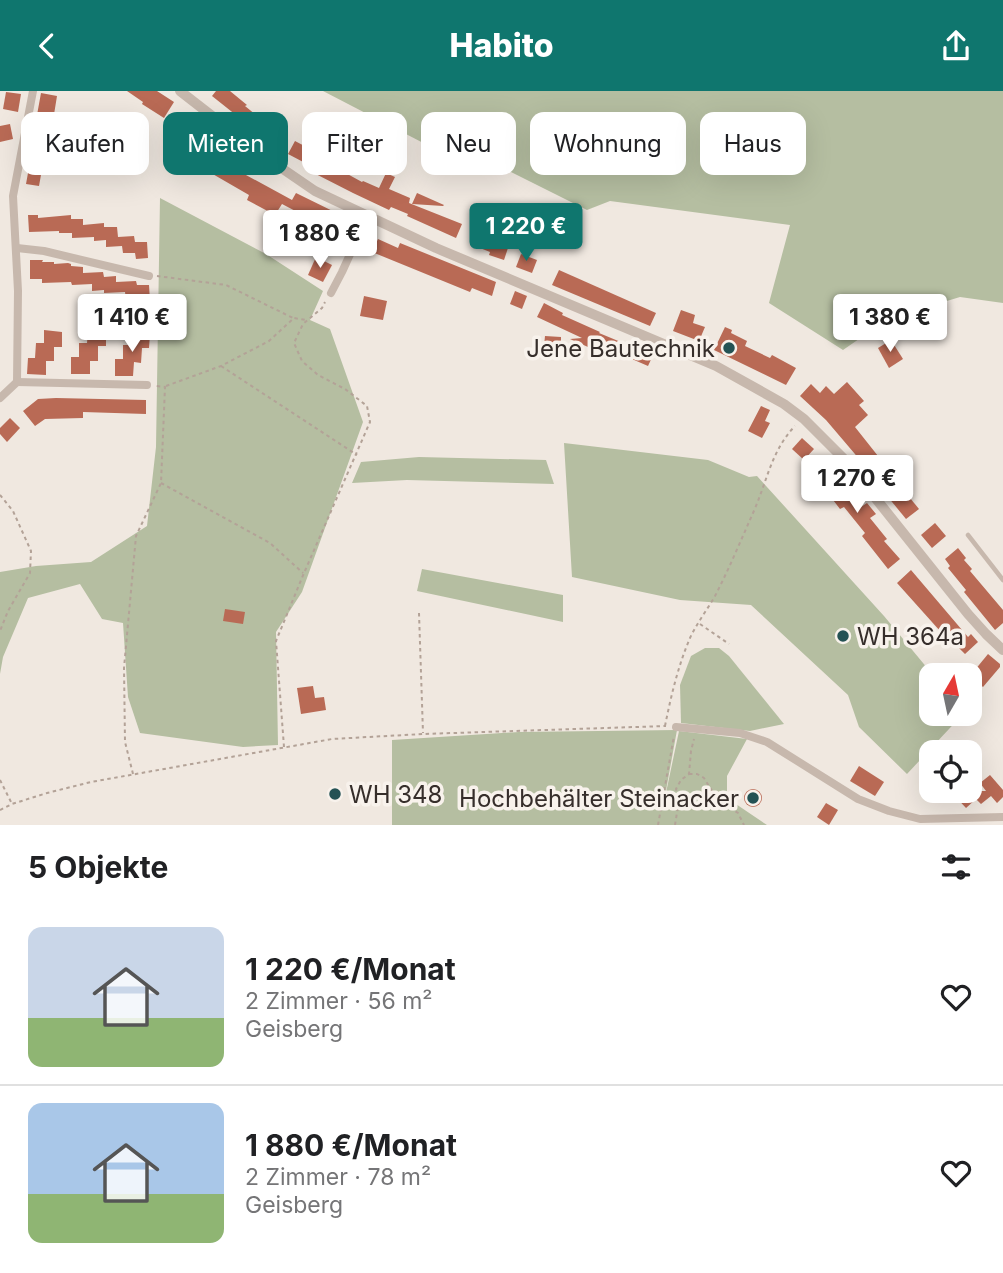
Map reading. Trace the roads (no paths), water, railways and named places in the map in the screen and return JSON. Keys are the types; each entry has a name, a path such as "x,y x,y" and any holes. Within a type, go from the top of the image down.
{"street":[{"path":"17,382 18,291 13,196 33,91"},
{"path":"180,91 315,191 436,248 716,366 784,404 804,419 845,460 968,614 1003,650"},
{"path":"331,293 367,217"},
{"path":"17,248 44,251 149,276"},
{"path":"0,398 17,382 147,385"},
{"path":"676,727 740,733 767,742 858,799 889,811 920,819 1003,817"}],"lane":[{"path":"968,535 1003,580"}],"place":[{"name":"Jene Bautechnik","path":"729,348"},
{"name":"WH 364a","path":"843,636"},
{"name":"WH 348","path":"335,794"},
{"name":"Hochbehälter Steinacker","path":"753,798"}]}
